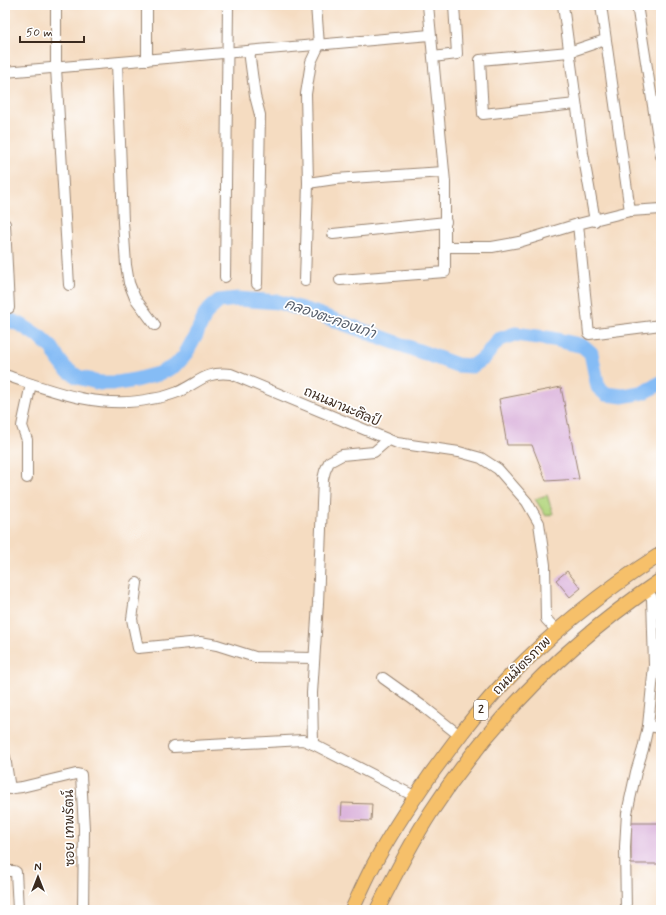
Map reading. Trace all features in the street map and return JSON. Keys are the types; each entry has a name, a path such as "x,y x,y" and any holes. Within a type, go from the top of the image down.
{"highway":[{"name":"ถนนมิตรภาพ","path":"352,910 373,867 396,826 459,736 501,686 557,631 618,583 661,554"},
{"name":"ถนนมิตรภาพ","path":"377,910 413,840 474,751 516,703 555,663 646,590 661,580"}],"street":[{"path":"56,5 56,68 69,285"},
{"path":"147,5 147,60"},
{"path":"225,277 228,5"},
{"path":"305,281 308,183 306,94 311,62 319,45 316,5"},
{"path":"340,280 445,272 446,222 444,172 428,5"},
{"path":"433,57 457,54 454,5"},
{"path":"563,5 583,153 595,221"},
{"path":"600,5 630,211"},
{"path":"637,5 661,156"},
{"path":"5,72 430,35"},
{"path":"576,104 483,114 480,60 569,52 605,40"},
{"path":"249,51 255,96 260,115 257,284"},
{"path":"117,63 126,265 129,283 135,298 155,325"},
{"path":"308,183 444,172"},
{"path":"446,247 492,247 519,242 578,224 595,221 630,211 661,209"},
{"path":"333,234 446,222"},
{"path":"5,224 9,308"},
{"path":"578,224 589,334 661,325"},
{"name":"ถนนมานะศิลป์","path":"5,375 87,400 118,403 151,399 177,392 208,375 219,373 231,374 388,440 397,443 459,452 481,458 498,469 513,484 527,502 539,522 545,565 546,619 557,631"},
{"path":"27,478 27,439 22,426 31,384"},
{"path":"313,744 312,693 318,603 323,479 329,462 342,455 374,452 388,440"},
{"path":"137,583 132,619 138,648 200,642 217,645 255,657 314,658"},
{"path":"626,910 625,847 627,813 648,726 654,665 652,598 646,590"},
{"path":"383,678 425,708 459,736"},
{"path":"648,726 661,728"},
{"path":"173,747 303,740 416,796"},
{"path":"5,757 7,789"},
{"name":"ซอย เทพรัตน์","path":"7,789 29,786 76,774 81,775 84,829 83,910"},
{"path":"5,871 16,872 18,910"}],"green space":[{"path":"547,495 553,514 546,516 535,499"}],"building":[{"path":"561,387 579,479 546,481 532,445 507,445 499,399"},
{"path":"567,571 581,588 570,597 556,580"},
{"path":"342,803 372,804 371,821 341,820"},
{"path":"631,823 660,823 660,864 631,864"}],"waterway":[{"name":"คลองตะคองเก่า","path":"5,318 21,325 40,337 52,348 66,369 78,377 100,383 118,383 135,380 158,374 175,366 185,355 206,313 219,301 238,299 278,302 315,313 457,365 472,366 484,358 498,340 515,334 553,339 583,346 591,353 598,387 606,394 623,396 644,392 661,383"}]}
